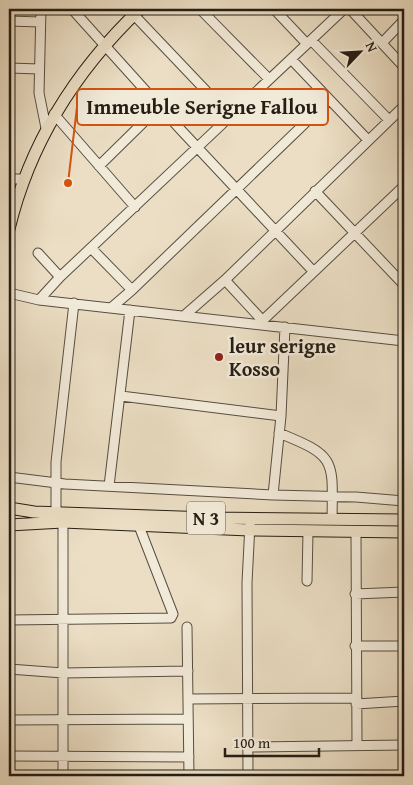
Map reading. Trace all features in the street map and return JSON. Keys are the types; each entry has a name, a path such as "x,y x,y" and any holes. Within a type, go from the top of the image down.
{"main road":[{"path":"9,228 23,179 54,114 74,83 104,45 137,12"},
{"name":"N 3","path":"9,508 56,513 404,520"},
{"name":"N 3","path":"9,525 63,522 308,532 404,532"}],"street":[{"path":"41,9 40,99 46,128"},
{"path":"72,9 197,148 313,271"},
{"path":"200,9 269,79"},
{"path":"274,9 389,120"},
{"path":"39,300 60,277 344,9"},
{"path":"350,9 404,67"},
{"path":"137,12 230,116"},
{"path":"382,43 404,20"},
{"path":"9,21 40,22"},
{"path":"291,59 368,140"},
{"path":"9,68 39,68"},
{"path":"111,308 330,100"},
{"path":"99,166 160,106"},
{"path":"185,315 224,280 404,106"},
{"path":"54,114 135,207"},
{"path":"9,179 23,179"},
{"path":"260,322 404,186"},
{"path":"316,192 402,279"},
{"path":"91,248 132,290"},
{"path":"38,253 60,277"},
{"path":"224,280 260,322"},
{"path":"9,293 39,300 260,322 285,327 404,341"},
{"path":"56,513 55,484 74,304"},
{"path":"110,486 130,310"},
{"path":"273,495 280,433 285,327"},
{"path":"121,396 281,416"},
{"path":"280,433 315,447 324,455 331,473 332,519"},
{"path":"9,477 55,484 273,495 356,496 404,501"},
{"path":"248,776 247,583 250,518"},
{"path":"63,522 64,776"},
{"path":"9,620 172,618 173,614 139,526"},
{"path":"307,581 308,532"},
{"path":"356,532 355,646 357,745"},
{"path":"355,594 404,592"},
{"path":"187,627 189,776"},
{"path":"355,646 404,646"},
{"path":"9,670 63,673 188,671"},
{"path":"188,699 404,701"},
{"path":"9,720 188,719"},
{"path":"248,747 404,745"},
{"path":"9,756 188,757"}],"place":[{"name":"Immeuble Serigne Fallou","path":"68,183"},
{"name":"leur serigne Kosso","path":"219,357"}]}
